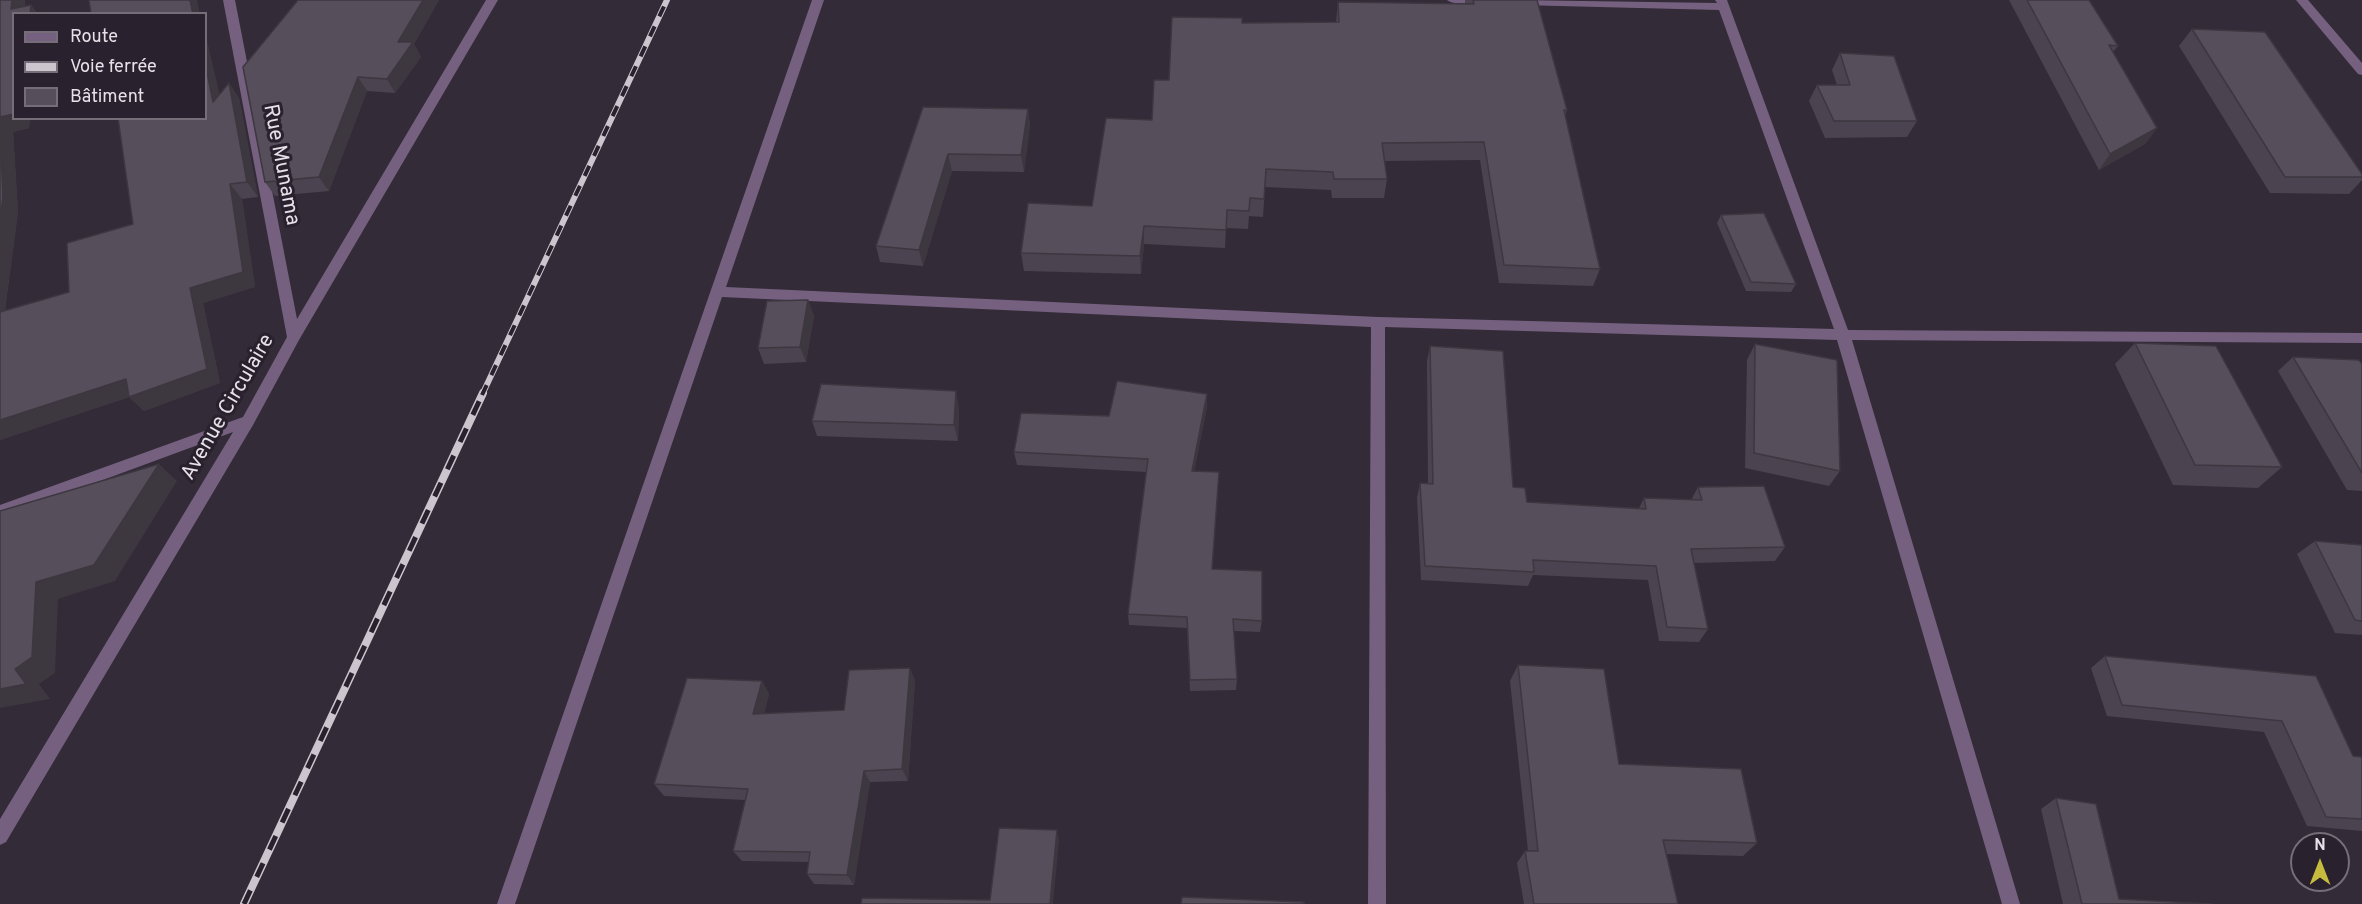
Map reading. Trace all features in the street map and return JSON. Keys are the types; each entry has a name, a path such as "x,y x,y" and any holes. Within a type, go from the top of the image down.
{"street":[{"name":"Rue Munama","path":"229,0 294,337"},
{"name":"Avenue Circulaire","path":"0,836 248,421 294,337 492,0"},
{"path":"506,904 818,0"},
{"path":"1453,0 1722,4 1843,335 2011,904"},
{"path":"2302,0 2362,71"},
{"path":"718,292 1378,322 1843,335 2362,338"},
{"path":"1377,904 1378,322"},
{"path":"0,512 248,421"}],"building":[{"path":"0,0 12,0 11,9 31,5 30,12 12,12 12,114 0,117"},
{"path":"89,0 190,0 193,12 91,12"},
{"path":"298,0 423,0 398,42 413,42 387,79 358,77 319,177 265,182 243,67"},
{"path":"1473,0 1537,0 1567,110 1564,110 1600,269 1504,265 1484,142 1382,143 1387,179 1334,179 1333,172 1266,169 1264,199 1250,198 1249,211 1227,210 1226,230 1144,226 1140,256 1021,253 1028,203 1092,206 1106,118 1152,120 1154,80 1169,80 1172,17 1242,18 1242,23 1339,22 1338,2 1474,4"},
{"path":"2027,0 2089,0 2118,46 2109,45 2157,128 2110,154"},
{"path":"2192,29 2265,32 2362,177 2285,177"},
{"path":"1840,53 1894,56 1917,121 1834,121 1817,85 1850,85"},
{"path":"207,72 213,102 229,83 247,182 230,184 243,272 190,288 207,369 129,397 126,379 0,420 0,312 69,292 67,243 133,224 118,120 207,120"},
{"path":"923,107 1028,109 1021,155 948,154 919,250 876,246"},
{"path":"0,129 3,197 0,219"},
{"path":"1764,213 1796,284 1751,282 1721,215"},
{"path":"808,300 800,347 758,348 767,301"},
{"path":"2135,343 2216,346 2282,467 2195,465"},
{"path":"1755,344 1837,360 1840,471 1754,453"},
{"path":"1430,346 1503,351 1513,487 1525,488 1527,502 1646,509 1644,498 1702,500 1698,487 1764,486 1785,547 1691,549 1708,629 1667,627 1656,566 1533,560 1534,572 1425,566 1420,483 1433,484"},
{"path":"2293,357 2359,360 2362,364 2362,473"},
{"path":"1117,381 1207,394 1192,471 1219,472 1212,569 1262,571 1262,621 1233,619 1237,679 1190,680 1187,617 1128,614 1148,459 1014,452 1021,413 1109,416"},
{"path":"821,384 956,391 954,425 812,421"},
{"path":"159,464 94,565 36,582 32,657 15,669 26,684 0,689 0,511"},
{"path":"2315,541 2362,545 2362,621 2355,620"},
{"path":"2105,656 2316,676 2353,756 2362,757 2362,819 2326,817 2282,721 2122,705"},
{"path":"1518,665 1604,669 1619,764 1741,769 1757,843 1663,840 1678,904 1534,904 1525,851 1538,851"},
{"path":"910,668 902,769 864,771 847,875 807,874 810,852 733,851 748,789 654,784 687,678 762,681 753,714 844,710 849,670"},
{"path":"2056,798 2096,804 2119,899 2212,904 2082,904"},
{"path":"999,828 1057,830 1050,904 861,904 862,898 990,900"},
{"path":"1182,897 1304,902 1304,904 1181,904"}],"railway":[{"path":"482,395 667,0"},
{"path":"244,904 483,393"}]}
